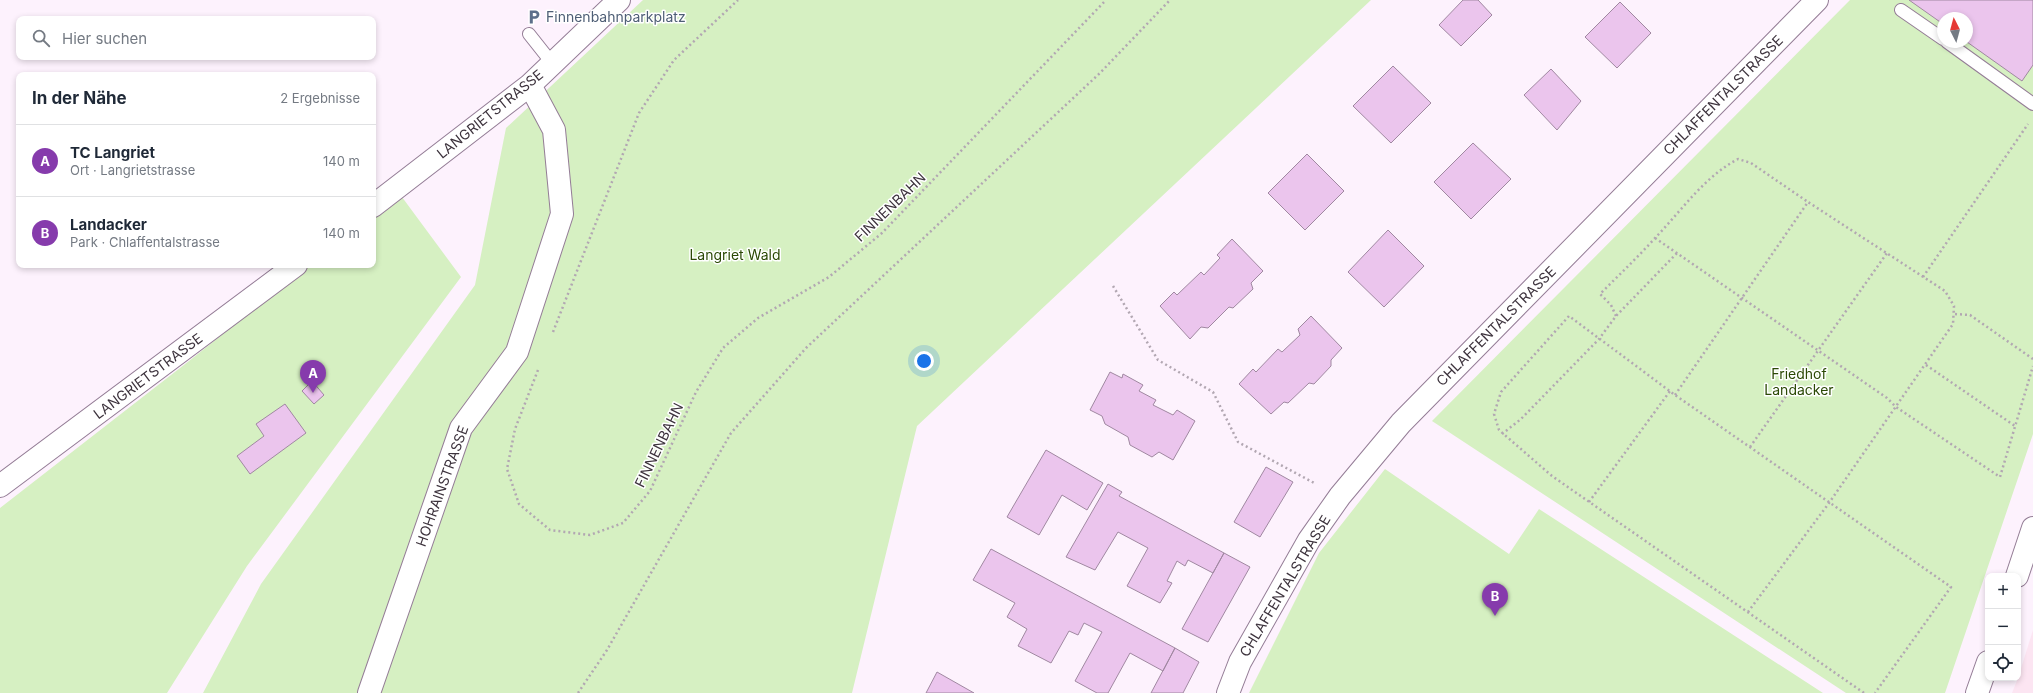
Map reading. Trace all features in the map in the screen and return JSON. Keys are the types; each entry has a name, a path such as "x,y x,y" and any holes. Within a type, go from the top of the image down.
{"street":[{"name":"LANGRIETSTRASSE","path":"376,204 530,85 619,0"},
{"name":"CHLAFFENTALSTRASSE","path":"1228,693 1240,662 1302,554 1340,496 1401,423 1817,0"},
{"name":"HOHRAINSTRASSE","path":"369,693 461,428 517,352 562,214 554,130 530,85"},
{"name":"LANGRIETSTRASSE","path":"0,486 292,268"},
{"path":"2018,573 2033,528"},
{"path":"1978,693 1985,671"}],"lane":[{"path":"1902,10 1937,36"},
{"path":"529,34 552,63"},
{"path":"1954,48 2033,104"}],"path":[{"path":"553,334 639,113 674,60 738,0"},
{"name":"FINNENBAHN","path":"541,363 515,430 507,469 519,504 550,530 590,535 623,523 650,491 696,392 723,348 758,318 829,277 882,233 1106,0"},
{"path":"578,693 607,650 731,433 806,348 1100,73 1170,0"},
{"path":"1923,277 2029,122"},
{"path":"1616,316 1611,305 1600,294 1655,238 1710,178 1722,167 1738,159 1751,163 1923,277 1945,292 1954,306 1955,314 1953,324 1830,503 1748,612"},
{"path":"1675,395 1808,202"},
{"path":"1655,238 1678,252 1887,398 1896,407 2000,477 2033,366"},
{"path":"1502,434 1521,419 1599,339 1616,316 1678,252"},
{"path":"1750,447 1817,350 1887,253"},
{"path":"1113,286 1158,360 1213,392 1238,442 1340,496"},
{"path":"1955,314 1970,315 2033,359"},
{"path":"1864,693 1552,476 1502,434 1495,422 1494,414 1502,392 1569,316 1675,395 1951,587 1875,693"},
{"path":"1926,364 2015,426"},
{"path":"1590,502 1670,391"}],"shaded area":[{"path":"2033,630 2033,693 2012,693 2017,681 2021,681 2021,668"}],"green space":[{"name":"Langriet Wald","path":"643,0 1371,0 917,426 852,693 203,693 261,584 475,285 506,128"},
{"name":"Friedhof Landacker","path":"1850,0 2033,0 2033,434 1945,693 1846,693 1432,421"},
{"path":"399,193 461,277 247,566 167,693 0,693 0,508 189,361 305,268 376,268 376,211"},
{"path":"1385,469 1509,554 1539,509 1823,693 1249,693 1319,553"}],"building":[{"path":"1463,0 1478,0 1492,15 1461,46 1439,25"},
{"path":"1909,0 2033,0 2033,65 2022,81 1973,46 1973,12 1937,12 1937,20"},
{"path":"1620,2 1651,33 1617,68 1585,37"},
{"path":"1393,66 1431,103 1391,143 1353,106"},
{"path":"1551,69 1581,101 1557,130 1524,95"},
{"path":"1473,143 1511,179 1471,219 1434,182"},
{"path":"1307,154 1344,191 1305,230 1268,193"},
{"path":"1388,230 1424,266 1384,307 1348,272"},
{"path":"1232,239 1263,271 1251,283 1253,289 1233,308 1229,307 1208,328 1201,327 1190,339 1160,306 1174,292 1177,295 1201,272 1204,275 1220,258 1217,255"},
{"path":"1311,316 1342,348 1331,360 1331,366 1314,384 1309,383 1288,403 1284,402 1271,414 1239,384 1253,369 1256,372 1278,349 1282,352 1300,335 1298,329"},
{"path":"1110,372 1122,378 1123,374 1143,385 1139,391 1156,400 1153,405 1173,415 1177,410 1195,421 1173,460 1159,452 1152,457 1130,445 1128,437 1105,424 1102,416 1090,410"},
{"path":"312,381 324,395 314,404 302,391"},
{"path":"285,404 306,433 250,474 237,456 264,436 256,424"},
{"path":"1046,450 1103,483 1087,510 1062,495 1039,535 1007,517"},
{"path":"1266,467 1293,482 1260,537 1234,522"},
{"path":"1108,484 1122,492 1119,496 1224,553 1213,573 1188,560 1185,566 1177,561 1167,581 1172,583 1160,603 1127,586 1148,548 1118,532 1095,570 1066,557"},
{"path":"991,549 1175,648 1163,671 1130,653 1108,693 1097,693 1075,681 1102,632 1084,623 1078,635 1069,631 1051,663 1018,646 1027,629 1007,617 1015,603 973,580"},
{"path":"1224,553 1250,567 1208,642 1182,629"},
{"path":"1175,648 1199,662 1183,693 1151,693"},
{"path":"937,672 974,693 926,693"}],"place":[{"name":"Finnenbahnparkplatz","path":"534,17"},
{"name":"TC Langriet","path":"313,393"},
{"name":"Landacker","path":"1495,616"}]}
